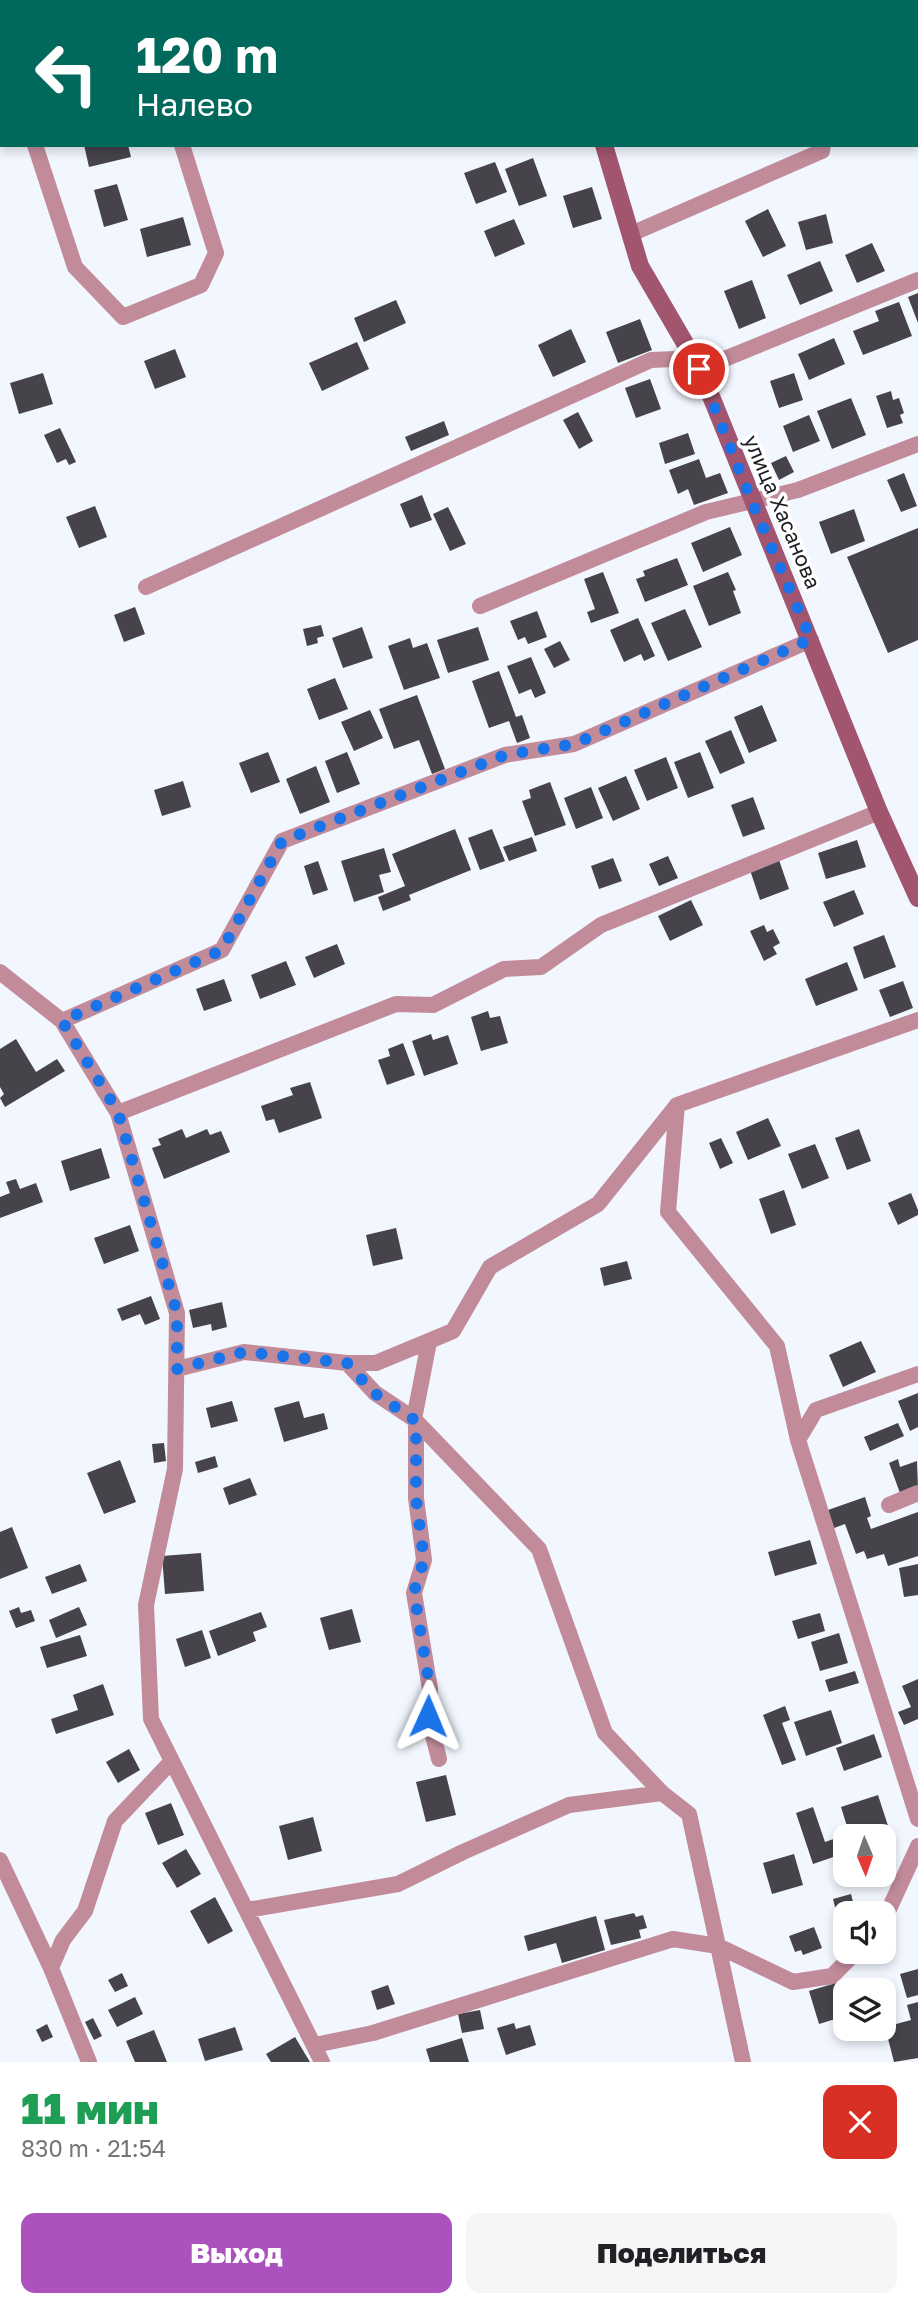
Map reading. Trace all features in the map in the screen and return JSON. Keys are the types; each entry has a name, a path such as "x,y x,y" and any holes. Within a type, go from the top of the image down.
{"street":[{"path":"36,147 75,267 123,317 201,285 216,253 183,147"},
{"name":"улица Хасанова","path":"605,147 640,266 699,369 811,639 879,812 918,898"},
{"path":"631,234 821,151 822,147"},
{"path":"146,587 651,360 675,359 699,369 918,280"},
{"path":"480,606 706,512 799,490 918,444"},
{"path":"62,1021 222,950 282,841 505,755 574,744 811,639"},
{"path":"118,1112 396,1004 433,1004 504,969 541,967 601,925 879,812"},
{"path":"0,972 62,1021 118,1112 177,1313 175,1469 146,1605 151,1719 322,2062"},
{"path":"177,1369 244,1352 347,1363 376,1363 453,1331 490,1267 598,1204 677,1105 918,1020"},
{"path":"677,1105 668,1212 777,1346 798,1440 918,1819"},
{"path":"429,1342 415,1420 416,1498 424,1560 414,1592 430,1689 428,1716 439,1759"},
{"path":"347,1363 374,1393 415,1420 539,1549 605,1733 662,1793 689,1814 743,2062"},
{"path":"798,1440 816,1410 918,1374"},
{"path":"890,1505 918,1493"},
{"path":"51,1968 63,1940 85,1911 115,1821 172,1761"},
{"path":"247,1910 398,1884 569,1805 662,1793"},
{"path":"893,1901 918,1846"},
{"path":"0,1860 51,1968 89,2062"},
{"path":"315,2045 373,2033 673,1939 718,1946 793,1982 832,1976 844,1964"}],"building":[{"path":"84,147 128,147 131,157 89,167"},
{"path":"533,158 547,196 519,206 505,169"},
{"path":"495,162 507,192 476,204 464,173"},
{"path":"117,184 128,220 104,227 94,190"},
{"path":"592,187 602,219 573,228 563,196"},
{"path":"768,209 786,246 763,257 745,221"},
{"path":"826,214 833,243 806,250 798,222"},
{"path":"183,217 191,245 147,257 140,229"},
{"path":"514,219 525,244 495,257 484,231"},
{"path":"872,243 885,271 857,283 845,255"},
{"path":"820,261 833,291 800,305 787,275"},
{"path":"752,280 766,318 739,329 724,291"},
{"path":"918,293 918,323 908,297"},
{"path":"396,300 406,323 364,342 354,318"},
{"path":"899,302 912,336 863,355 853,331 879,321 875,311"},
{"path":"640,319 652,350 618,363 606,332"},
{"path":"571,329 586,362 553,377 538,345"},
{"path":"834,338 845,364 809,380 798,354"},
{"path":"357,342 369,369 322,391 309,363"},
{"path":"175,349 186,377 155,389 144,361"},
{"path":"43,373 53,404 19,414 10,383"},
{"path":"794,373 803,400 779,408 770,381"},
{"path":"650,379 661,409 636,418 625,388"},
{"path":"891,391 893,400 899,398 904,413 900,415 903,423 887,428 876,396"},
{"path":"851,398 866,435 832,449 817,411"},
{"path":"578,412 593,441 579,449 563,420"},
{"path":"809,415 820,441 793,452 783,426"},
{"path":"444,421 449,435 411,451 405,437"},
{"path":"60,428 76,462 69,465 66,459 57,463 44,435"},
{"path":"688,433 695,454 665,464 659,443"},
{"path":"786,456 794,472 779,480 771,463"},
{"path":"699,459 706,478 720,473 728,493 694,505 688,489 678,494 669,470"},
{"path":"904,473 917,506 901,512 887,480"},
{"path":"422,495 432,520 410,528 400,504"},
{"path":"95,506 107,537 79,548 66,517"},
{"path":"448,507 466,544 450,551 433,514"},
{"path":"854,509 865,541 831,554 819,522"},
{"path":"730,527 742,555 703,572 691,543"},
{"path":"918,528 918,640 888,653 847,557"},
{"path":"677,558 688,585 645,602 636,579 645,576 643,571"},
{"path":"603,572 619,613 591,623 587,612 595,609 584,579"},
{"path":"728,572 736,590 733,591 741,613 709,626 693,586"},
{"path":"135,607 145,634 124,642 114,615"},
{"path":"685,609 702,647 668,661 651,623"},
{"path":"537,611 547,637 528,644 525,637 518,640 510,621"},
{"path":"638,618 655,656 644,661 641,654 624,662 610,630"},
{"path":"321,625 324,636 317,638 318,643 307,646 303,629"},
{"path":"362,627 373,658 343,668 332,638"},
{"path":"478,627 489,660 448,673 437,640"},
{"path":"410,638 413,648 427,643 440,678 404,690 388,646"},
{"path":"560,641 570,660 554,668 544,649"},
{"path":"531,657 546,693 535,698 531,689 519,694 507,666"},
{"path":"499,671 516,717 522,715 530,738 517,743 509,721 489,728 472,681"},
{"path":"335,678 348,709 319,720 307,689"},
{"path":"417,695 445,769 432,774 419,740 394,749 379,709"},
{"path":"762,705 777,741 749,753 734,717"},
{"path":"370,710 383,738 354,751 341,722"},
{"path":"731,730 745,763 720,774 705,741"},
{"path":"268,752 280,782 251,793 239,763"},
{"path":"347,752 360,784 337,793 325,761"},
{"path":"700,752 714,788 688,798 674,762"},
{"path":"666,757 678,788 647,801 634,770"},
{"path":"316,766 330,802 300,814 286,779"},
{"path":"626,776 640,809 613,821 598,788"},
{"path":"183,781 191,807 162,816 154,790"},
{"path":"550,782 566,825 535,836 522,801 531,798 529,790"},
{"path":"591,787 603,818 576,829 564,798"},
{"path":"753,797 765,829 743,837 731,805"},
{"path":"455,829 471,870 409,895 411,900 383,911 378,897 405,886 392,854"},
{"path":"492,829 505,861 480,870 468,838"},
{"path":"532,837 537,851 509,861 503,847"},
{"path":"857,840 866,867 826,879 818,853"},
{"path":"384,848 391,872 379,875 384,892 354,902 341,861"},
{"path":"668,856 678,878 659,886 649,864"},
{"path":"613,858 622,881 599,889 591,866"},
{"path":"779,860 789,889 760,900 750,870"},
{"path":"318,861 328,890 313,895 304,866"},
{"path":"854,890 864,914 834,927 823,902"},
{"path":"691,900 703,925 670,941 658,916"},
{"path":"764,925 767,932 773,929 780,943 773,947 777,954 764,961 750,931"},
{"path":"884,935 896,967 864,979 853,947"},
{"path":"337,944 345,964 314,978 305,957"},
{"path":"286,961 296,985 260,999 251,975"},
{"path":"847,962 858,990 816,1006 805,979"},
{"path":"224,979 232,1001 204,1011 196,989"},
{"path":"903,981 913,1008 890,1017 879,990"},
{"path":"488,1011 490,1018 500,1016 508,1043 481,1051 471,1017"},
{"path":"431,1034 433,1040 448,1035 458,1064 424,1076 412,1041"},
{"path":"16,1039 36,1072 57,1059 65,1071 5,1107 0,1098 4,1094 0,1087 0,1049"},
{"path":"403,1043 415,1075 387,1085 378,1060 390,1056 388,1049"},
{"path":"310,1082 322,1118 279,1133 274,1119 266,1121 261,1106 293,1095 290,1088"},
{"path":"768,1118 781,1146 748,1160 736,1132"},
{"path":"182,1129 186,1138 207,1129 210,1135 221,1131 230,1152 164,1179 152,1148 161,1145 158,1139"},
{"path":"859,1129 871,1161 847,1170 835,1138"},
{"path":"721,1138 733,1163 720,1169 709,1143"},
{"path":"815,1144 829,1178 802,1189 788,1154"},
{"path":"101,1148 110,1178 70,1191 61,1161"},
{"path":"16,1179 20,1189 36,1183 43,1202 0,1218 0,1197 10,1193 6,1182"},
{"path":"784,1190 796,1225 771,1234 759,1199"},
{"path":"911,1193 918,1215 898,1225 888,1203"},
{"path":"130,1225 139,1251 104,1264 94,1238"},
{"path":"396,1228 403,1259 373,1266 366,1235"},
{"path":"627,1261 632,1279 604,1286 600,1268"},
{"path":"151,1296 160,1319 145,1325 140,1314 122,1321 117,1309"},
{"path":"222,1302 227,1327 212,1331 211,1324 193,1328 189,1310"},
{"path":"861,1341 876,1372 843,1387 829,1355"},
{"path":"918,1393 918,1427 910,1431 898,1401"},
{"path":"232,1401 238,1421 211,1428 206,1408"},
{"path":"299,1401 304,1418 324,1413 328,1429 284,1442 274,1408"},
{"path":"898,1423 904,1436 870,1451 864,1437"},
{"path":"164,1443 166,1461 154,1463 152,1444"},
{"path":"215,1456 218,1467 198,1473 195,1462"},
{"path":"898,1459 900,1467 917,1461 918,1487 900,1493 889,1463"},
{"path":"120,1460 136,1502 104,1514 87,1473"},
{"path":"250,1478 257,1495 229,1505 223,1488"},
{"path":"865,1497 871,1516 867,1518 871,1529 918,1512 918,1556 888,1566 884,1554 867,1559 864,1551 856,1554 845,1524 834,1528 828,1510"},
{"path":"12,1527 28,1568 0,1579 0,1532"},
{"path":"810,1540 817,1564 775,1576 768,1552"},
{"path":"201,1553 204,1591 165,1594 162,1556"},
{"path":"80,1564 87,1581 52,1594 45,1577"},
{"path":"918,1564 918,1595 904,1597 899,1568"},
{"path":"19,1607 21,1613 31,1610 35,1621 16,1628 9,1611"},
{"path":"79,1607 87,1625 56,1638 49,1620"},
{"path":"352,1609 361,1642 329,1650 320,1618"},
{"path":"261,1612 267,1627 253,1632 256,1641 218,1656 209,1631"},
{"path":"820,1613 825,1631 798,1639 792,1621"},
{"path":"202,1630 211,1658 185,1667 176,1639"},
{"path":"839,1633 848,1663 820,1671 811,1642"},
{"path":"80,1635 87,1656 47,1668 40,1647"},
{"path":"855,1671 859,1683 829,1692 825,1680"},
{"path":"918,1679 918,1719 904,1725 898,1712 911,1707 902,1686"},
{"path":"103,1684 114,1715 56,1734 51,1719 78,1710 73,1695"},
{"path":"785,1706 790,1720 782,1723 796,1760 782,1765 763,1715"},
{"path":"831,1710 842,1743 806,1756 794,1722"},
{"path":"874,1734 882,1757 844,1771 836,1748"},
{"path":"129,1749 140,1770 118,1783 106,1762"},
{"path":"446,1775 456,1815 426,1822 416,1782"},
{"path":"878,1795 887,1824 846,1824 841,1807"},
{"path":"171,1803 184,1835 158,1845 145,1813"},
{"path":"813,1807 825,1842 833,1839 833,1857 813,1864 796,1813"},
{"path":"313,1817 322,1851 288,1860 279,1826"},
{"path":"186,1849 201,1874 177,1888 162,1863"},
{"path":"794,1854 803,1885 772,1894 763,1863"},
{"path":"851,1894 853,1901 834,1901"},
{"path":"215,1897 233,1931 208,1944 190,1911"},
{"path":"634,1913 636,1917 643,1915 647,1928 639,1930 641,1938 611,1945 604,1920"},
{"path":"596,1916 605,1950 562,1963 556,1943 528,1951 524,1936"},
{"path":"814,1927 822,1948 803,1955 801,1950 795,1952 789,1936"},
{"path":"918,1969 918,1995 907,1998 900,1974"},
{"path":"122,1973 128,1986 115,1992 108,1980"},
{"path":"833,1984 833,2020 819,2024 809,1991"},
{"path":"388,1985 395,2004 377,2010 371,1991"},
{"path":"135,1997 143,2014 117,2027 108,2010"},
{"path":"918,2002 918,2058 894,2062 889,2041 896,2041 896,2024 911,2020 907,2005"},
{"path":"480,2010 484,2029 462,2033 458,2014"},
{"path":"93,2018 102,2036 94,2040 85,2022"},
{"path":"514,2023 516,2029 530,2025 536,2045 506,2055 497,2028"},
{"path":"47,2024 53,2037 42,2042 36,2030"},
{"path":"235,2027 243,2050 205,2061 198,2039"},
{"path":"154,2030 167,2062 135,2062 126,2041"},
{"path":"295,2037 310,2062 271,2062 266,2054"},
{"path":"462,2038 469,2062 430,2062 426,2049"}],"route":[{"path":"428,1716 430,1689 414,1592 424,1560 416,1498 416,1421 374,1393 347,1363 244,1352 177,1369 177,1313 118,1112 62,1021 222,950 282,841 505,755 574,744 811,639 699,369"}]}
